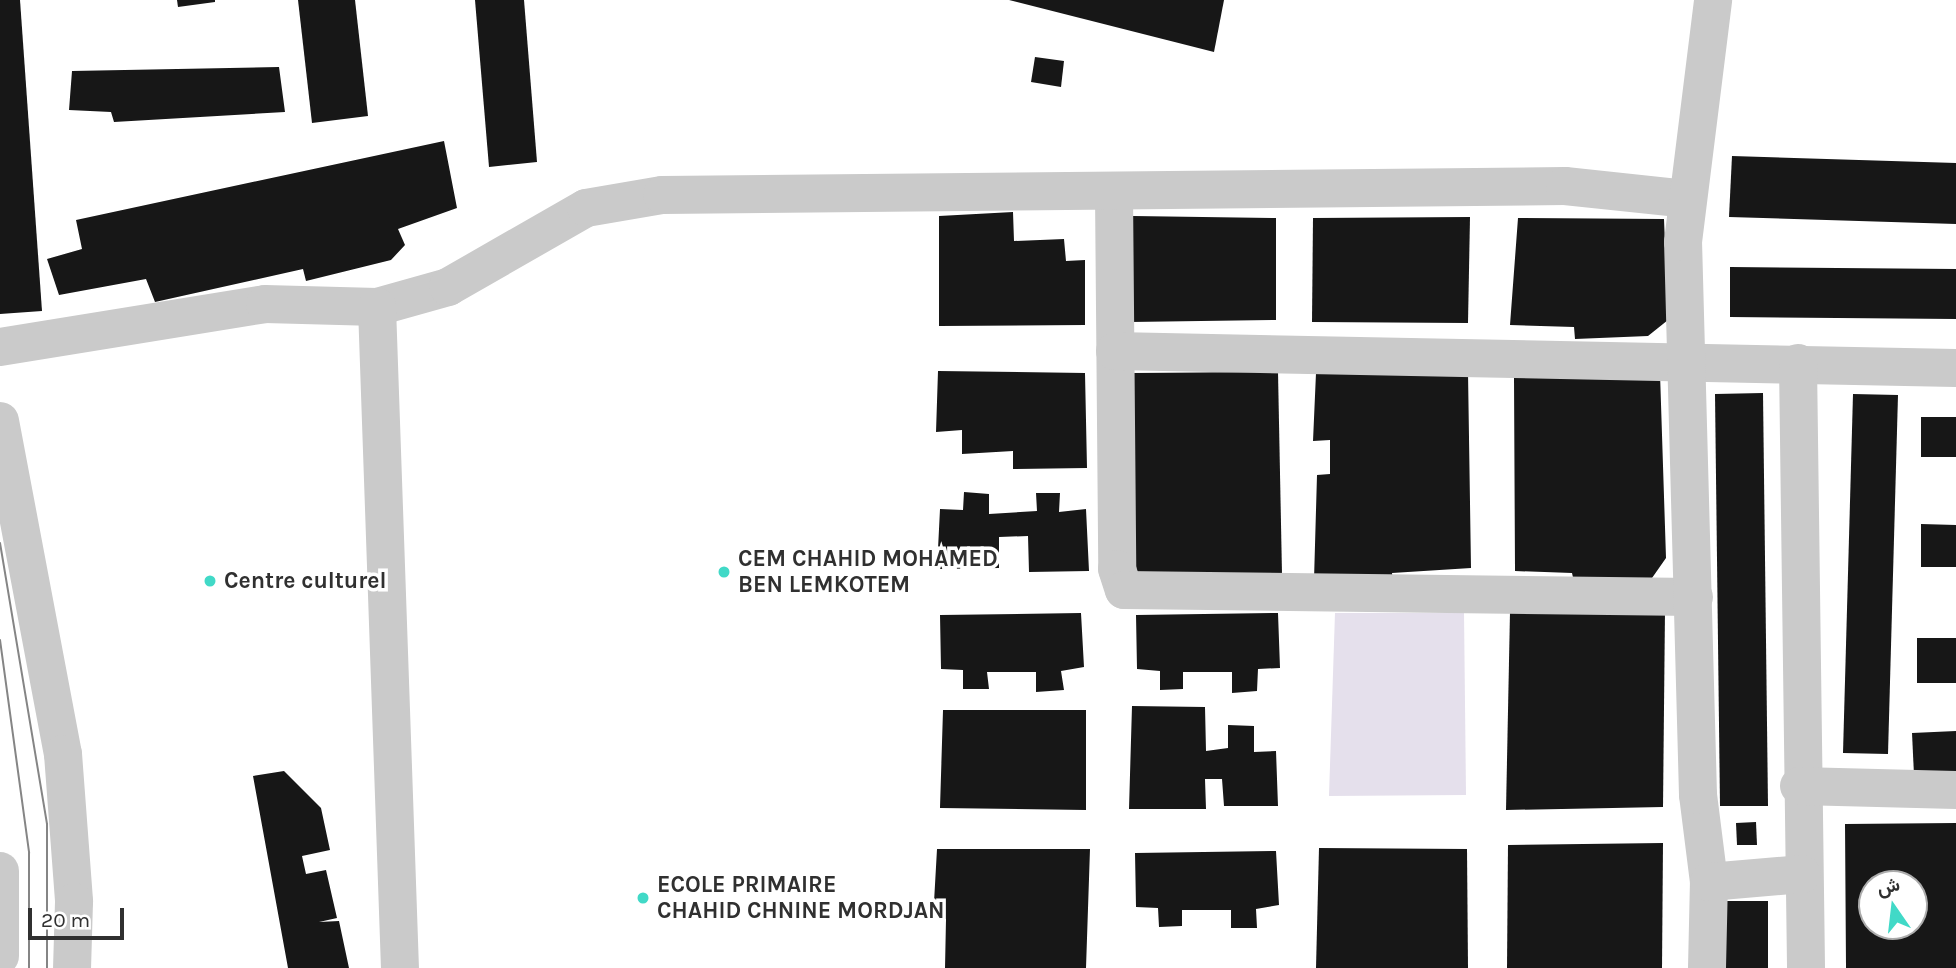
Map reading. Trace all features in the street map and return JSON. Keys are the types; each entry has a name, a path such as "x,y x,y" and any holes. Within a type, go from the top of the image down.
{"street":[{"path":"1707,968 1709,882 1698,794 1686,199 1713,0"},
{"path":"0,347 265,304 377,307 448,288 548,225 625,199 1565,186 1686,199"},
{"path":"1114,193 1117,569 1124,590 1134,594 1694,597"},
{"path":"377,307 400,968"},
{"path":"1115,351 1689,359 1956,368"},
{"path":"1798,363 1799,786 1806,968"},
{"path":"0,421 63,754 74,902 72,968"},
{"path":"1799,786 1956,790"},
{"path":"0,871 0,956"},
{"path":"1709,882 1802,874"}],"shaded area":[{"path":"1335,613 1464,613 1466,795 1329,796"}],"building":[{"path":"0,0 20,0 42,311 0,314"},
{"path":"177,0 215,0 215,2 178,7"},
{"path":"298,0 355,0 368,116 312,123"},
{"path":"475,0 524,0 537,162 489,167"},
{"path":"1009,0 1224,0 1214,52"},
{"path":"1035,57 1064,61 1061,87 1031,82"},
{"path":"279,67 285,112 114,122 111,112 69,110 72,71"},
{"path":"444,141 457,208 398,229 405,245 391,260 306,281 303,269 155,302 146,279 59,295 47,259 82,249 76,220"},
{"path":"1732,156 1956,163 1956,224 1729,217"},
{"path":"1013,212 1014,241 1064,239 1066,261 1085,260 1085,325 939,326 939,216"},
{"path":"1133,216 1276,218 1276,320 1130,322"},
{"path":"1470,217 1468,323 1312,322 1313,218"},
{"path":"1518,218 1664,219 1668,320 1648,336 1575,339 1574,327 1510,325"},
{"path":"1730,267 1956,269 1956,319 1730,317"},
{"path":"938,371 1085,373 1087,468 1013,469 1013,451 962,454 962,430 936,432"},
{"path":"1278,372 1282,574 1132,576 1133,373"},
{"path":"1468,372 1471,568 1392,573 1393,581 1314,580 1317,475 1330,474 1330,440 1313,441 1316,373"},
{"path":"1660,373 1666,558 1652,578 1574,582 1572,573 1515,571 1514,378"},
{"path":"1763,393 1768,806 1720,806 1715,394"},
{"path":"1853,394 1898,395 1888,754 1843,753"},
{"path":"1921,417 1956,417 1956,457 1921,457"},
{"path":"964,492 989,494 989,514 1037,511 1036,493 1060,493 1059,512 1086,509 1089,571 1029,572 1028,536 999,537 999,568 937,569 940,509 963,510"},
{"path":"1921,524 1956,525 1956,567 1921,567"},
{"path":"1665,610 1663,807 1506,810 1510,612"},
{"path":"1081,613 1084,667 1061,671 1064,690 1036,692 1036,672 987,672 989,689 963,689 963,670 941,669 940,615"},
{"path":"1278,613 1280,668 1258,669 1257,691 1232,693 1232,672 1183,672 1183,689 1160,690 1160,671 1137,669 1136,615"},
{"path":"1917,638 1956,638 1956,683 1917,683"},
{"path":"1132,706 1205,707 1206,751 1228,748 1228,725 1254,726 1254,752 1276,751 1278,806 1224,806 1222,779 1205,779 1206,809 1129,809"},
{"path":"943,710 1086,710 1086,810 940,808"},
{"path":"1956,731 1956,773 1914,775 1912,733"},
{"path":"284,771 321,808 330,850 302,856 306,874 326,870 337,918 319,922 339,921 349,968 288,968 253,776"},
{"path":"1756,822 1757,845 1737,845 1736,823"},
{"path":"1956,823 1956,968 1846,968 1845,824"},
{"path":"1663,843 1662,968 1507,968 1508,845"},
{"path":"1319,848 1467,849 1468,968 1316,968"},
{"path":"937,849 1090,849 1086,968 945,968 946,919 933,920"},
{"path":"1276,851 1279,905 1256,909 1257,928 1231,928 1231,910 1182,910 1182,926 1159,927 1158,908 1136,907 1135,853"},
{"path":"1726,901 1768,901 1768,968 1724,968"}],"tram line":[{"path":"0,543 47,824 47,968"},
{"path":"0,640 29,853 29,968"}],"place":[{"name":"CEM CHAHID MOHAMED BEN LEMKOTEM","path":"724,572"},
{"name":"Centre culturel","path":"210,581"},
{"name":"ECOLE PRIMAIRE CHAHID CHNINE MORDJAN","path":"643,898"}]}
